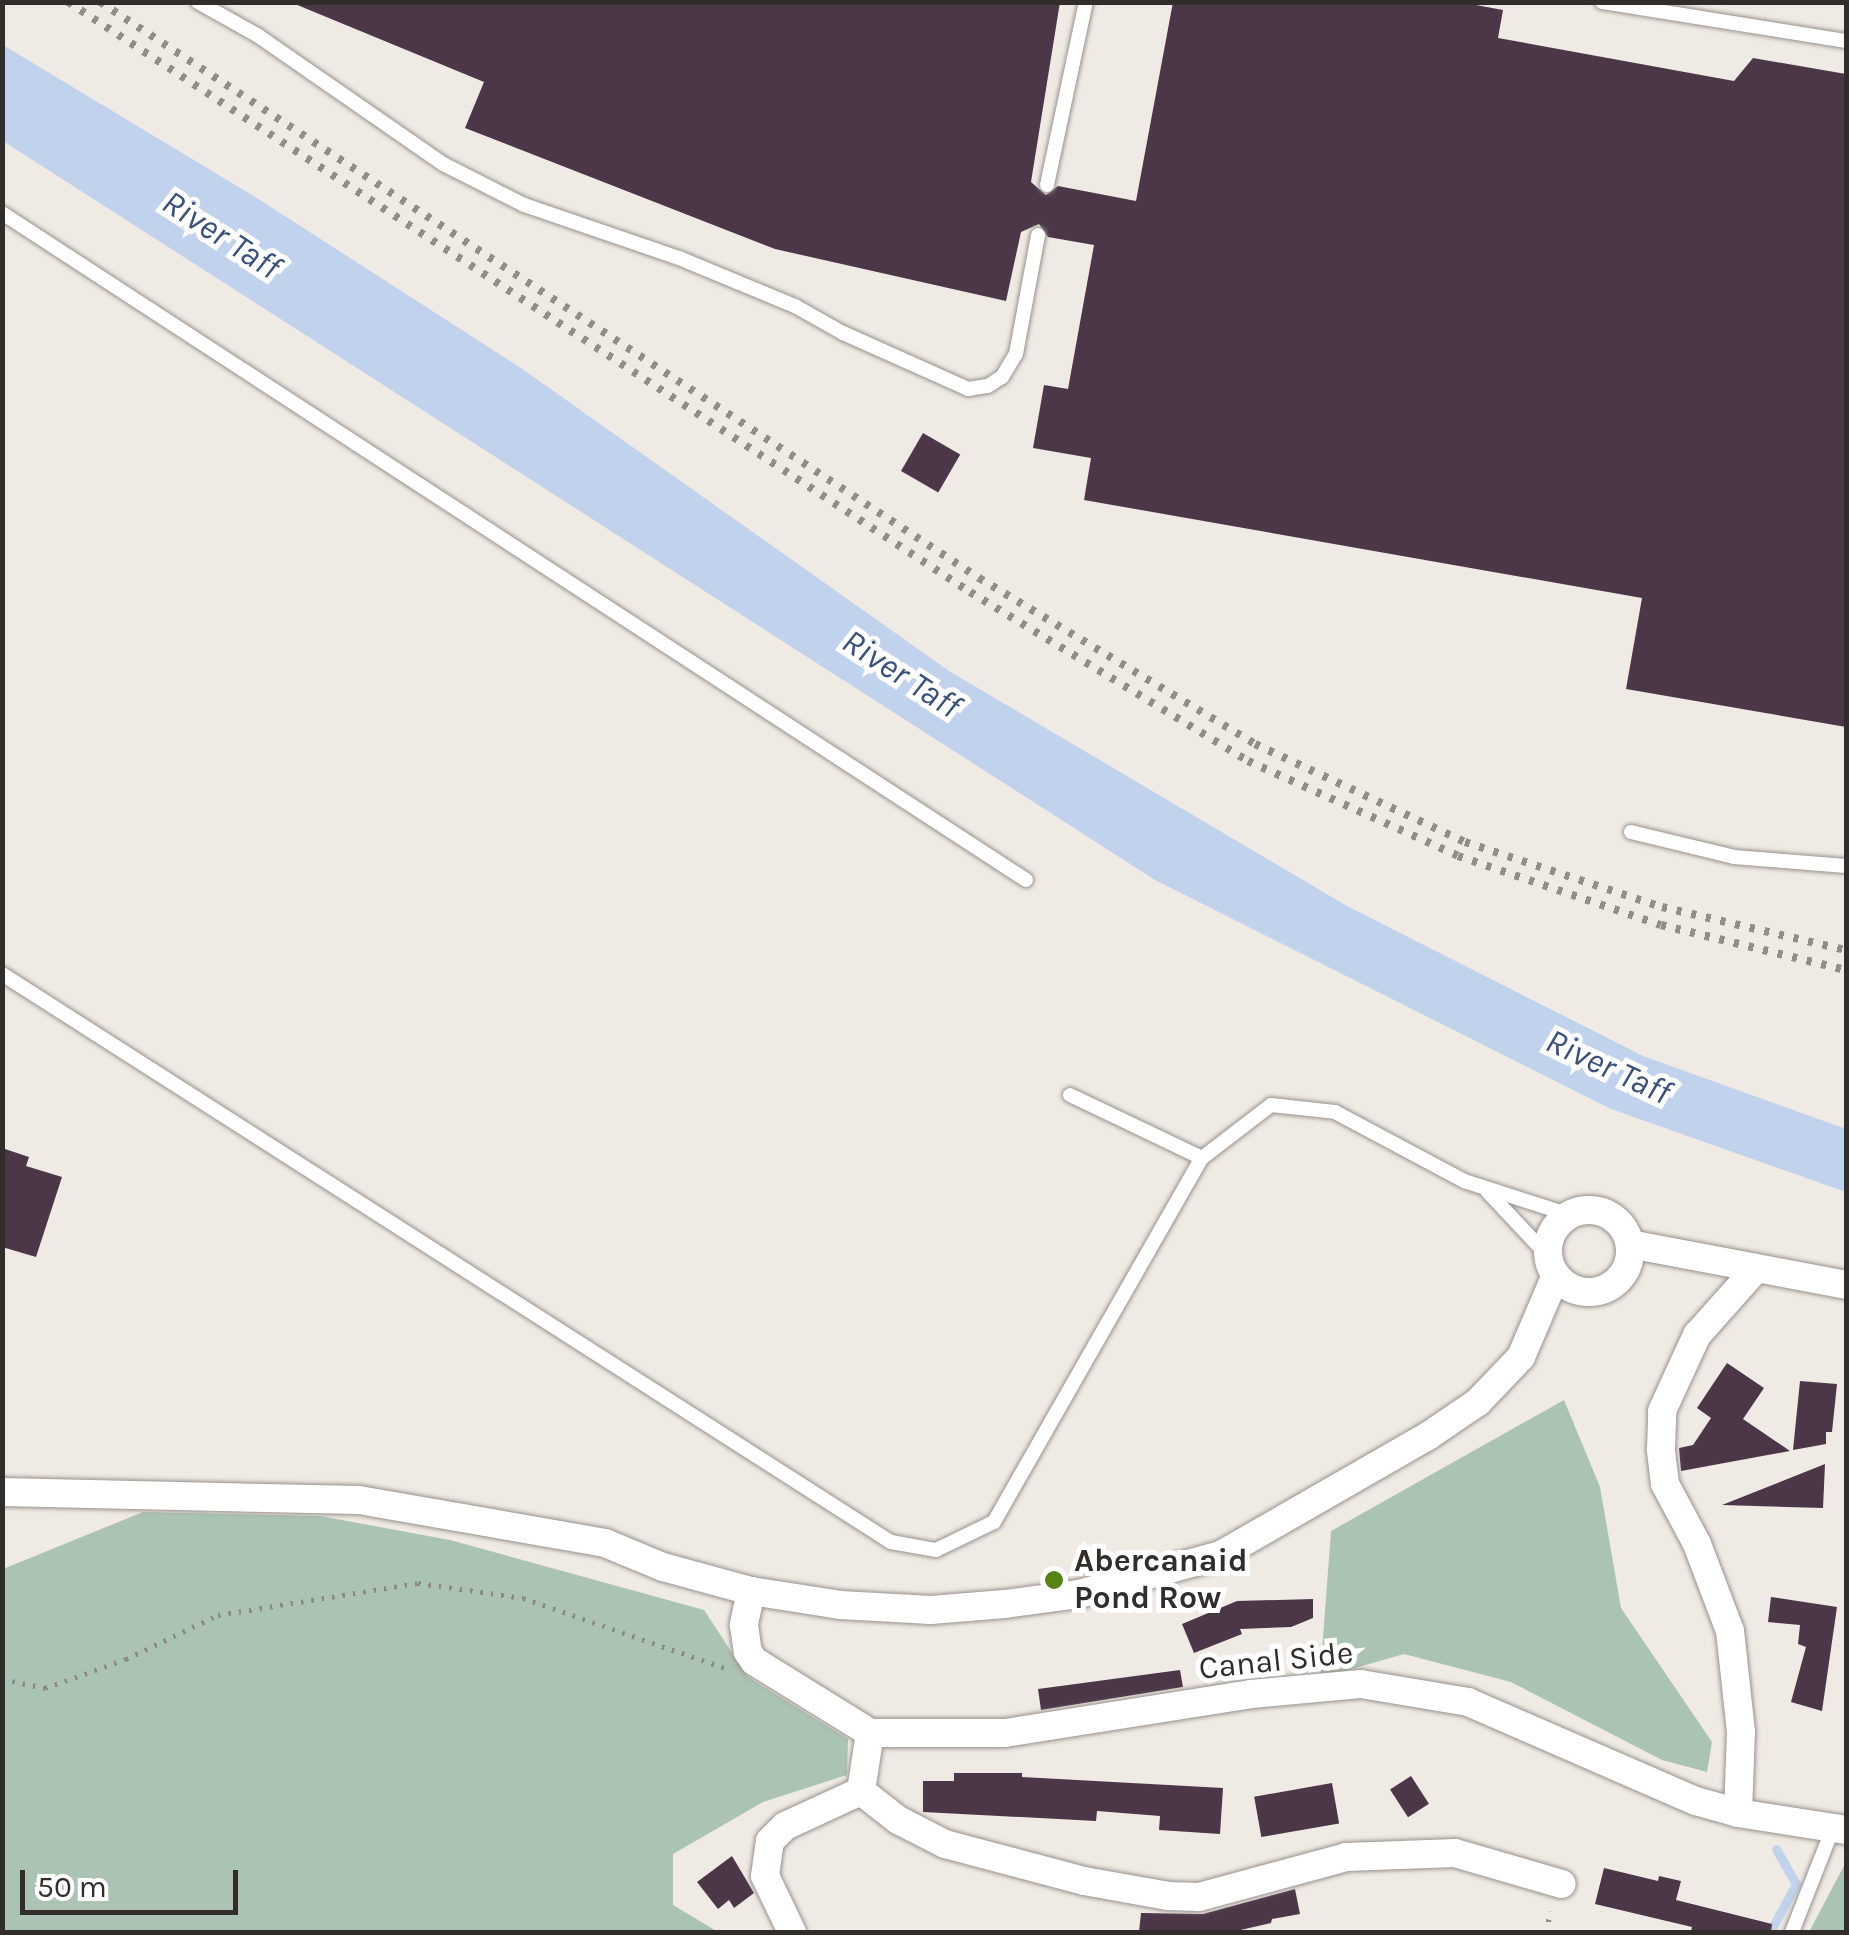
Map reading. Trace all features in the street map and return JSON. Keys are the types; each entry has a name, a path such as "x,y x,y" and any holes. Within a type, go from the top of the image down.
{"street":[{"path":"2,1492 359,1500 605,1543 662,1568 751,1591 840,1605 932,1610 1079,1594 1221,1555 1428,1436 1478,1402 1521,1358 1552,1265 1554,1229 1570,1215 1590,1210 1604,1212 1625,1231 1630,1244 1625,1271 1604,1290 1575,1290 1552,1265"},
{"path":"1630,1244 1846,1285"},
{"path":"1738,1813 1740,1732 1730,1632 1697,1544 1665,1484 1660,1449 1662,1411 1697,1335 1755,1270"},
{"path":"751,1591 744,1625 748,1652 754,1662 870,1733 861,1791"},
{"name":"Canal Side","path":"870,1733 1004,1734 1251,1694 1361,1684 1468,1702 1696,1801 1738,1813 1840,1829"},
{"path":"861,1791 898,1820 945,1844 1084,1881 1168,1896 1200,1897 1346,1858 1455,1853 1562,1884"},
{"path":"792,1932 765,1876 770,1841 785,1826 861,1791"}],"lane":[{"path":"198,2 256,36 443,164 524,206 745,285 968,389 988,386 1002,377 1016,354 1038,235"},
{"path":"1048,184 1086,2"},
{"path":"1602,2 1846,42"},
{"path":"2,212 1026,880"},
{"path":"1631,832 1734,857 1846,866"},
{"path":"2,974 891,1542 936,1550 994,1522 1202,1158 1271,1105 1335,1112 1396,1148 1487,1190 1570,1215"},
{"path":"1070,1095 1202,1158"},
{"path":"1487,1190 1552,1265"},
{"path":"1792,1932 1840,1829"}],"path":[{"path":"2,1678 45,1688 126,1658 218,1616 418,1583 523,1598 726,1668 748,1652"}],"green space":[{"path":"1564,1400 1600,1487 1621,1608 1712,1742 1707,1772 1662,1760 1511,1682 1404,1654 1320,1678 1331,1531"},
{"path":"143,1512 320,1516 450,1540 704,1610 748,1677 848,1739 847,1775 763,1802 673,1854 673,1905 718,1932 3,1932 3,1569"},
{"path":"1846,1862 1846,1932 1809,1932"}],"water":[{"name":"River Taff","path":"3,45 260,200 521,368 949,671 1347,906 1643,1056 1846,1129 1846,1192 1611,1109 1155,880 3,141"}],"building":[{"path":"290,2 1060,2 1031,182 1046,195 1058,186 1136,201 1173,2 1460,2 1503,10 1498,38 1734,81 1753,58 1846,74 1846,727 1626,689 1642,598 1084,500 1091,458 1033,448 1044,385 1068,389 1094,245 1048,237 1039,224 1021,232 1006,301 775,249 465,128 484,82"},
{"path":"923,433 960,454 938,493 901,471"},
{"path":"2,1148 29,1157 26,1166 62,1177 36,1257 2,1247"},
{"path":"1727,1363 1764,1388 1743,1419 1790,1451 1681,1471 1679,1448 1693,1445 1711,1418 1697,1408"},
{"path":"1800,1381 1837,1384 1832,1432 1826,1432 1826,1444 1793,1450"},
{"path":"1825,1464 1823,1508 1722,1505"},
{"path":"1771,1597 1837,1607 1822,1711 1791,1702 1806,1647 1798,1644 1800,1625 1768,1622"},
{"path":"1313,1599 1313,1618 1291,1627 1240,1629 1242,1634 1194,1653 1182,1624 1237,1601"},
{"path":"1180,1670 1183,1687 1041,1710 1038,1689"},
{"path":"954,1773 1022,1773 1022,1777 1223,1788 1220,1834 1159,1830 1160,1816 1097,1811 1096,1821 923,1812 923,1781 954,1781"},
{"path":"1411,1776 1429,1804 1408,1817 1390,1790"},
{"path":"1332,1783 1339,1823 1261,1837 1254,1797"},
{"path":"732,1856 754,1893 734,1908 729,1900 718,1909 697,1882"},
{"path":"1604,1868 1658,1881 1659,1876 1681,1881 1676,1900 1772,1924 1771,1932 1691,1932 1692,1927 1595,1904"},
{"path":"1295,1889 1300,1914 1272,1919 1271,1923 1232,1932 1139,1932 1141,1913 1203,1914"}],"waterway":[{"path":"1770,1932 1796,1884 1776,1849"}],"railway":[{"path":"68,2 970,592 1248,761 1458,856 1661,925 1846,970"},
{"path":"100,2 979,578 1255,744 1465,842 1662,907 1846,950"}],"place":[{"name":"Abercanaid Pond Row","path":"1054,1580"}]}
